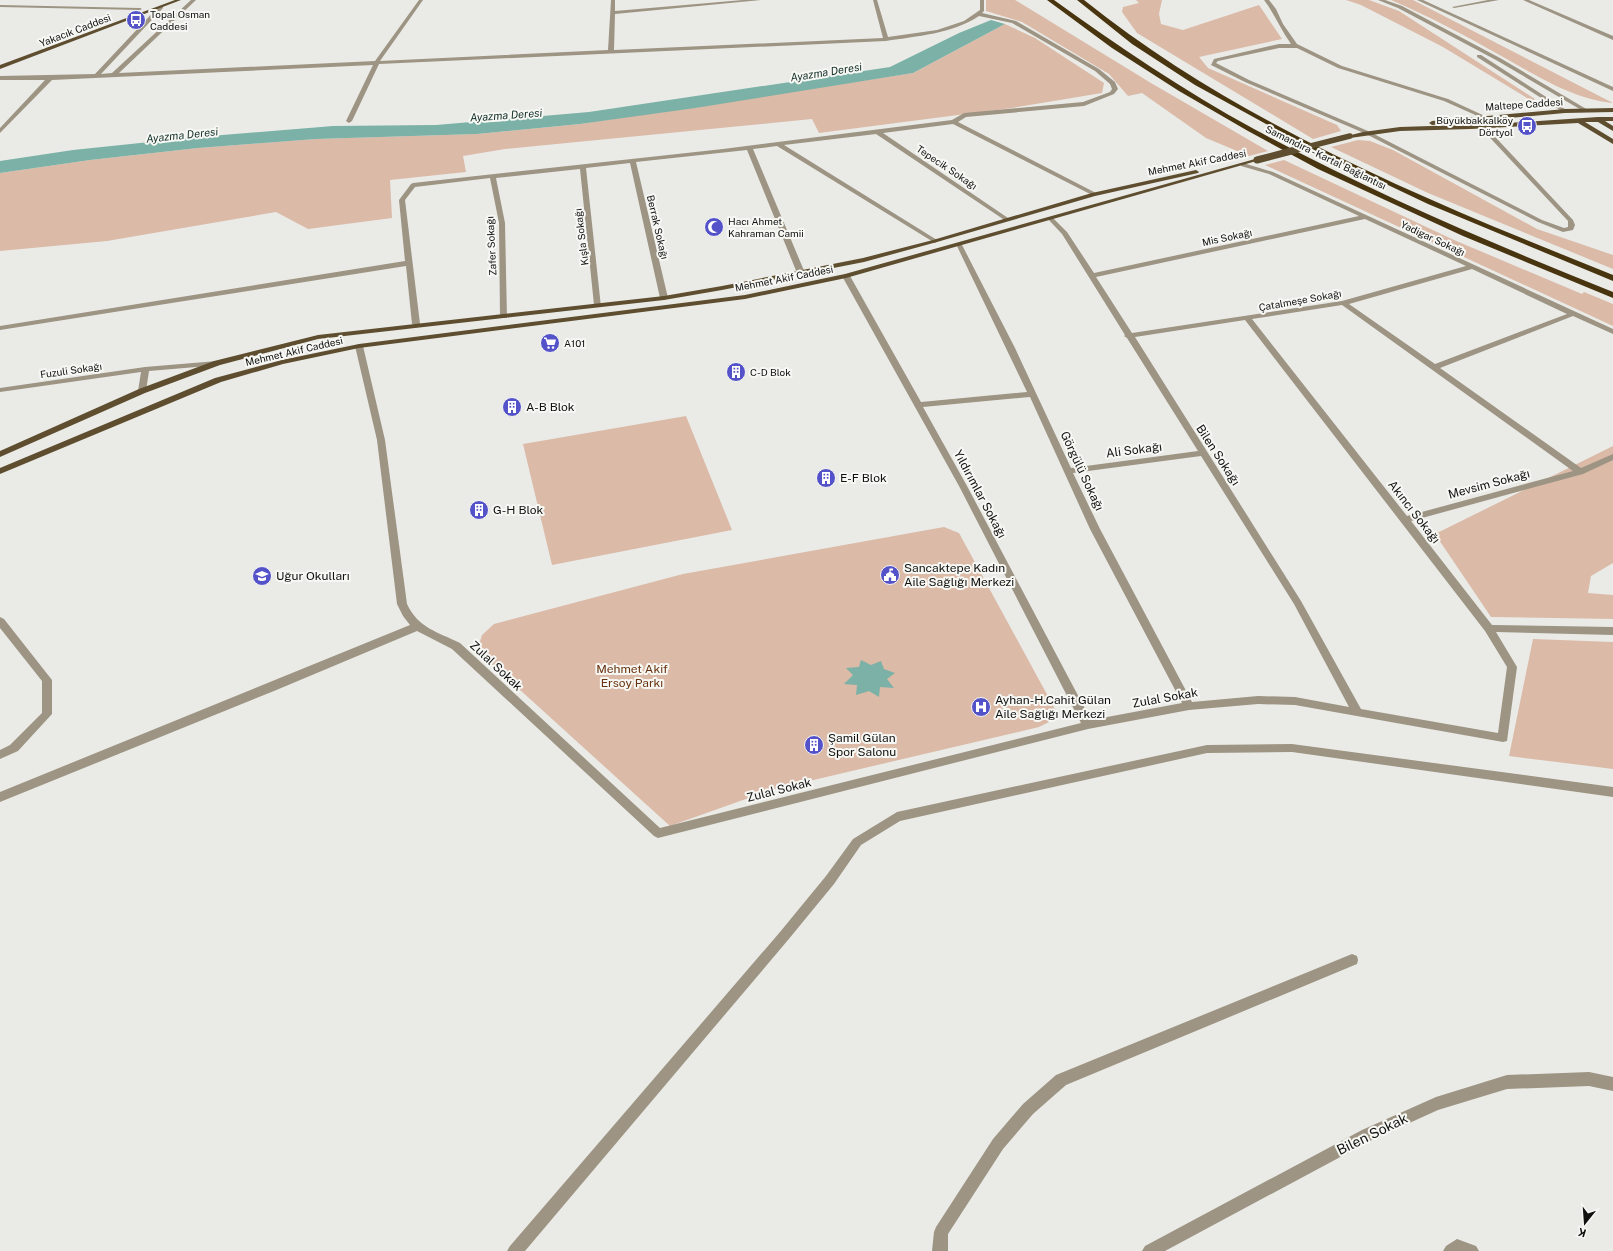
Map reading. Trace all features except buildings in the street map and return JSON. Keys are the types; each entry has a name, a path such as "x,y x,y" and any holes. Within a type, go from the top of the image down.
{"highway":[{"name":"Samandıra - Kartal Bağlantısı","path":"1050,0 1160,77 1263,138 1417,212 1613,295"},
{"name":"Samandıra - Kartal Bağlantısı","path":"1080,0 1141,47 1207,89 1262,121 1384,183 1497,232 1613,278"}],"main road":[{"name":"Yakacık Caddesi","path":"0,61 165,0"},
{"name":"Yakacık Caddesi","path":"0,67 180,0"},
{"path":"1585,110 1613,129"},
{"name":"Maltepe Caddesi","path":"1413,127 1439,121 1484,117 1565,111 1613,110"},
{"path":"1565,111 1613,142"},
{"name":"Maltepe Caddesi","path":"1257,160 1366,132 1413,127 1482,126 1613,119"},
{"name":"Mehmet Akif Caddesi","path":"0,454 142,391 217,363 318,336 416,324 504,316 664,298 801,273 864,260 935,241 1094,194 1257,160"},
{"name":"Mehmet Akif Caddesi","path":"0,471 218,380 282,362 359,346 745,297 846,276 1257,160"},
{"name":"Mehmet Akif Caddesi","path":"935,241 959,244"},
{"path":"598,305 609,314"},
{"path":"416,324 448,335"}],"street":[{"path":"114,75 194,0"},
{"path":"349,120 377,62 421,0"},
{"path":"611,52 614,14 613,0"},
{"path":"614,14 759,0"},
{"path":"875,0 886,39"},
{"path":"0,78 50,78 886,39 938,31 966,22 982,11 982,0"},
{"path":"1266,0 1274,9 1280,24 1295,46"},
{"path":"1380,0 1400,8 1498,59 1585,110"},
{"path":"1419,0 1613,89"},
{"path":"1454,7 1497,0"},
{"path":"1525,0 1613,38"},
{"path":"0,6 140,9"},
{"path":"97,75 161,7"},
{"path":"416,324 402,200 413,185 750,148 954,122 964,115 1084,104 1112,93 1115,89 1113,83 1097,70 1014,22 978,14"},
{"path":"1457,39 1482,58 1565,111"},
{"path":"1482,126 1571,221 1571,229 1564,230 1540,221 1366,132 1247,81 1213,64 1216,60 1280,46 1295,46 1307,49 1340,67 1446,100 1484,117"},
{"path":"0,130 50,78"},
{"path":"954,122 1094,194"},
{"name":"Tepecik Sokağı","path":"876,131 1006,219"},
{"path":"778,144 935,241"},
{"path":"750,148 801,273"},
{"name":"Berrak Sokağı","path":"632,161 664,298"},
{"name":"Yadigar Sokağı","path":"1243,165 1271,173 1613,332"},
{"name":"Kışla Sokağı","path":"583,167 598,305"},
{"name":"Zafer Sokağı","path":"493,176 502,223 504,316"},
{"name":"Bilen Sokağı","path":"1050,218 1065,233 1128,336 1298,603 1357,711"},
{"name":"Mis Sokağı","path":"1091,276 1366,218"},
{"name":"Görgülü Sokağı","path":"959,244 1032,394 1095,529 1189,706"},
{"path":"0,328 409,262"},
{"name":"Çatalmeşe Sokağı","path":"1128,336 1248,319 1343,303 1472,267"},
{"name":"Yıldırımlar Sokağı","path":"846,276 963,486 1088,725"},
{"path":"1343,303 1580,472"},
{"path":"1434,367 1573,314"},
{"name":"Akıncı Sokağı","path":"1248,319 1489,628 1512,667 1503,738"},
{"name":"Zulal Sokak","path":"359,346 381,440 402,604 406,616 416,626 456,646 658,833 1088,725 1189,706 1265,700 1296,701 1503,738"},
{"name":"Fuzuli Sokağı","path":"0,390 145,369 217,363"},
{"path":"142,391 145,369"},
{"path":"919,405 1032,394"},
{"name":"Ali Sokağı","path":"1068,471 1203,453"},
{"name":"Mevsim Sokağı","path":"1405,520 1580,472 1613,457"},
{"path":"0,620 47,680 47,714 14,748 0,755"},
{"path":"0,797 270,688 416,626"},
{"path":"1489,628 1613,631"},
{"path":"515,1251 784,936 830,880 857,842 897,817 1207,749 1292,748 1613,792"},
{"path":"940,1251 941,1232 998,1144 1028,1109 1060,1080 1352,960"},
{"name":"Bilen Sokak","path":"1150,1251 1367,1135 1436,1104 1507,1082 1589,1079 1613,1084"},
{"path":"1451,1251 1457,1247 1471,1251"}],"green space":[{"path":"986,0 1015,0 1151,83 1268,151 1249,156 1206,138 1142,93 1128,96 1109,74 1022,22 986,11"},
{"path":"1136,0 1162,0 1159,14 1161,24 1183,30 1259,5 1282,39 1199,57 1208,68 1337,125 1341,131 1313,139 1137,33 1122,12 1123,7 1139,3"},
{"path":"1346,0 1369,0 1399,11 1535,99 1532,101 1443,47 1361,5"},
{"path":"1391,0 1413,0 1613,103 1584,97 1557,86 1448,27"},
{"path":"1005,24 1035,38 1104,83 1102,93 1012,108 819,133 812,119 505,149 463,156 466,172 390,180 392,218 308,229 276,212 107,241 0,251 0,173 90,160 198,148 316,139 477,134 580,124 913,73"},
{"path":"1358,140 1370,141 1393,150 1537,229 1613,255 1613,269 1428,193 1331,147"},
{"path":"1284,160 1454,240 1582,294 1584,292 1613,304 1613,326 1265,165"},
{"path":"686,416 732,530 552,565 523,444"},
{"path":"1613,446 1613,563 1591,576 1588,593 1613,595 1613,619 1491,617 1435,534"},
{"name":"Mehmet Akif Ersoy Parkı","path":"944,527 959,533 1056,711 1053,720 1039,727 771,790 670,826 477,651 482,635 494,624 683,574"},
{"path":"1533,639 1613,642 1613,769 1509,756"}],"water":[{"path":"991,20 1005,24 913,73 695,108 580,124 477,134 316,139 198,148 90,160 0,173 0,161 73,150 198,137 333,126 436,125 589,112 890,67 959,33"},
{"path":"861,660 871,665 881,661 884,669 895,673 887,679 894,688 880,687 879,697 869,691 856,695 857,685 844,684 853,675 846,668 859,667"}],"place":[{"name":"Topal Osman Caddesi","path":"136,20"},
{"name":"Büyükbakkalköy Dörtyol","path":"1527,126"},
{"name":"Hacı Ahmet Kahraman Camii","path":"714,227"},
{"name":"A101","path":"550,343"},
{"name":"C-D Blok","path":"736,372"},
{"name":"A-B Blok","path":"512,407"},
{"name":"E-F Blok","path":"826,478"},
{"name":"G-H Blok","path":"479,510"},
{"name":"Sancaktepe Kadın Aile Sağlığı Merkezi","path":"890,575"},
{"name":"Uğur Okulları","path":"262,576"},
{"name":"Ayhan-H.Cahit Gülan Aile Sağlığı Merkezi","path":"981,707"},
{"name":"Şamil Gülan Spor Salonu","path":"814,745"}],"water label":[{"name":"Ayazma Deresi","path":"826,72"},
{"name":"Ayazma Deresi","path":"506,115"},
{"name":"Ayazma Deresi","path":"182,135"}]}
